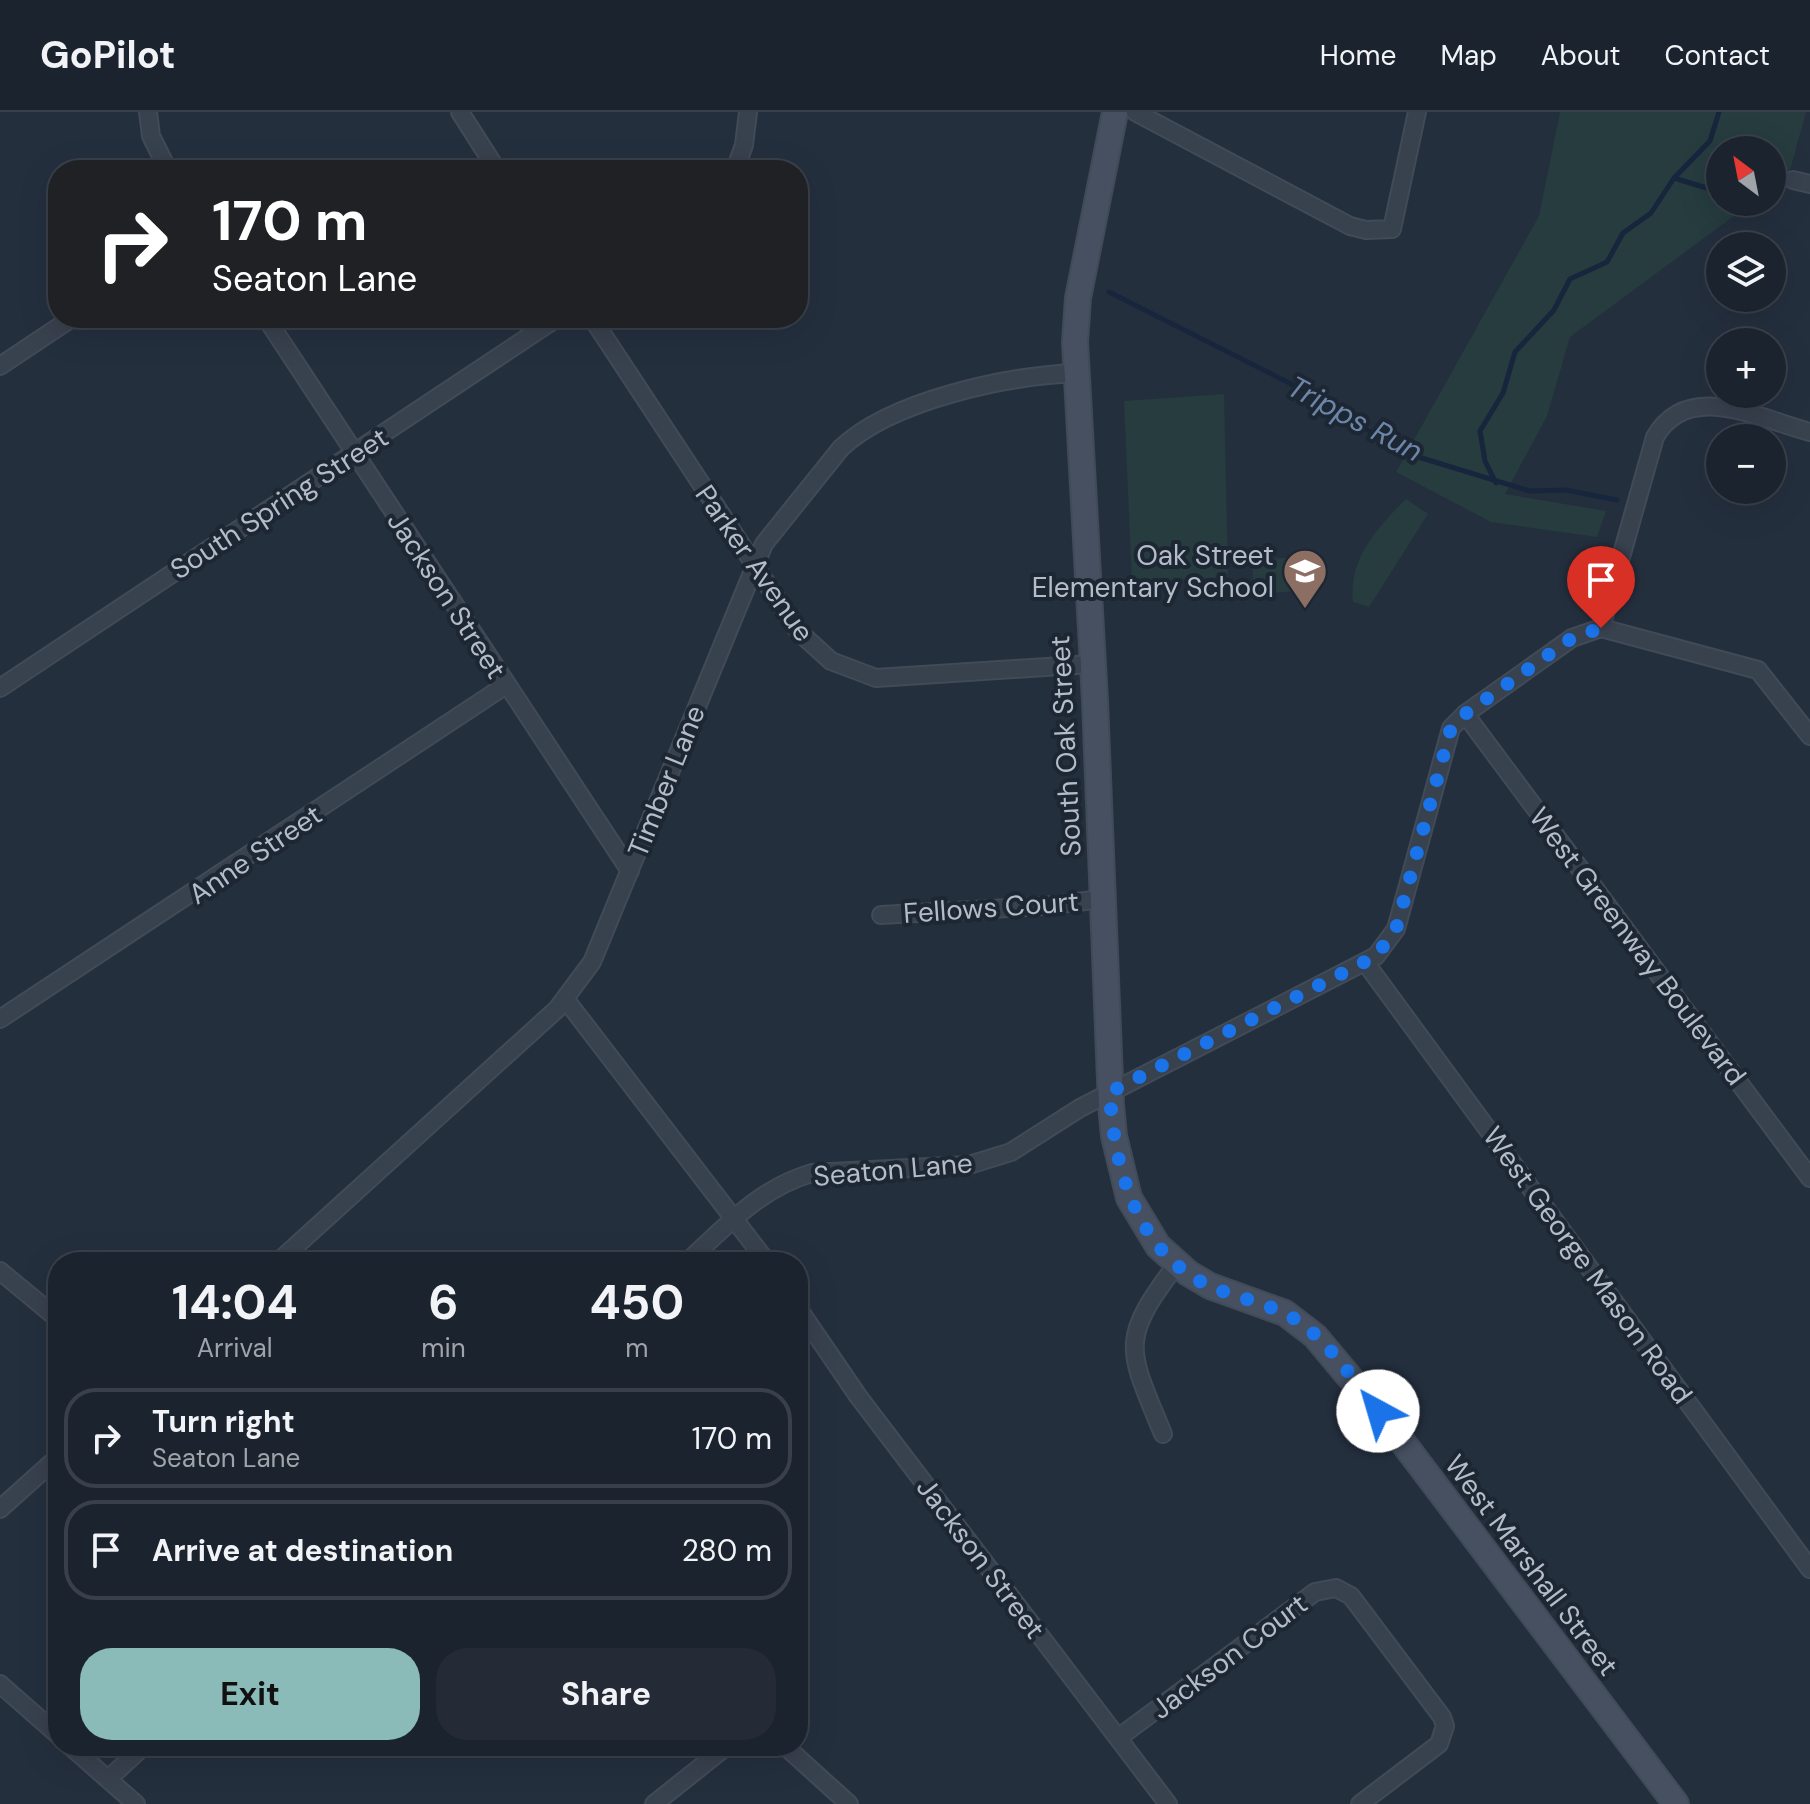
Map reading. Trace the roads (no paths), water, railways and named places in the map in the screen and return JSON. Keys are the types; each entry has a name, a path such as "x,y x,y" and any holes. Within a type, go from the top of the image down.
{"street":[{"path":"148,112 151,136 163,160"},
{"path":"460,112 491,160"},
{"path":"739,160 744,145 748,112"},
{"name":"South Oak Street","path":"1110,1092 1075,324 1115,112"},
{"path":"1135,112 1350,226 1380,232 1392,229 1417,112"},
{"path":"0,366 57,328"},
{"name":"Jackson Street","path":"272,328 630,871"},
{"name":"South Spring Street","path":"0,688 542,328"},
{"name":"Parker Avenue","path":"599,328 754,565 813,647 850,671 893,680 1092,664"},
{"name":"Timber Lane","path":"289,1252 566,1000 592,962 754,565 770,534 841,448 872,424 998,381 1076,373"},
{"path":"1810,432 1710,405 1682,409 1662,425 1655,437 1601,628 1758,670 1810,736"},
{"name":"Seaton Lane","path":"698,1252 769,1190 812,1173 969,1165 993,1159 1110,1092 1365,962 1389,943 1396,929 1451,728 1465,714 1572,638 1601,628"},
{"name":"Anne Street","path":"0,1019 506,685"},
{"name":"West Greenway Boulevard","path":"1465,714 1810,1178"},
{"name":"Fellows Court","path":"881,915 1044,906 1102,899"},
{"name":"West George Mason Road","path":"1365,962 1810,1569"},
{"path":"566,1000 760,1252"},
{"name":"West Marshall Street","path":"1110,1092 1114,1136 1129,1198 1140,1221 1177,1264 1210,1286 1285,1313 1315,1336 1392,1428 1676,1804"},
{"path":"1163,1434 1137,1372 1134,1339 1146,1304 1177,1264"},
{"path":"0,1271 48,1311"},
{"name":"Jackson Street","path":"808,1323 858,1396 1168,1804"},
{"path":"0,1509 48,1466"},
{"name":"Jackson Court","path":"1118,1738 1315,1592 1336,1588 1351,1596 1442,1717 1445,1726 1439,1744 1360,1804"},
{"path":"0,1684 48,1726"},
{"path":"82,1756 136,1804"},
{"path":"108,1779 133,1756"},
{"path":"654,1804 714,1756"},
{"path":"796,1756 849,1804"}],"waterway":[{"path":"1496,483 1485,461 1480,431 1503,393 1515,352 1554,310 1570,279 1607,262 1623,233 1651,213 1674,178 1710,141 1719,112"},
{"path":"1674,178 1706,188"},
{"name":"Tripps Run","path":"1109,292 1309,393 1402,452 1530,491 1566,490 1617,500"}],"place":[{"name":"Oak Street Elementary School","path":"1305,610"}]}
